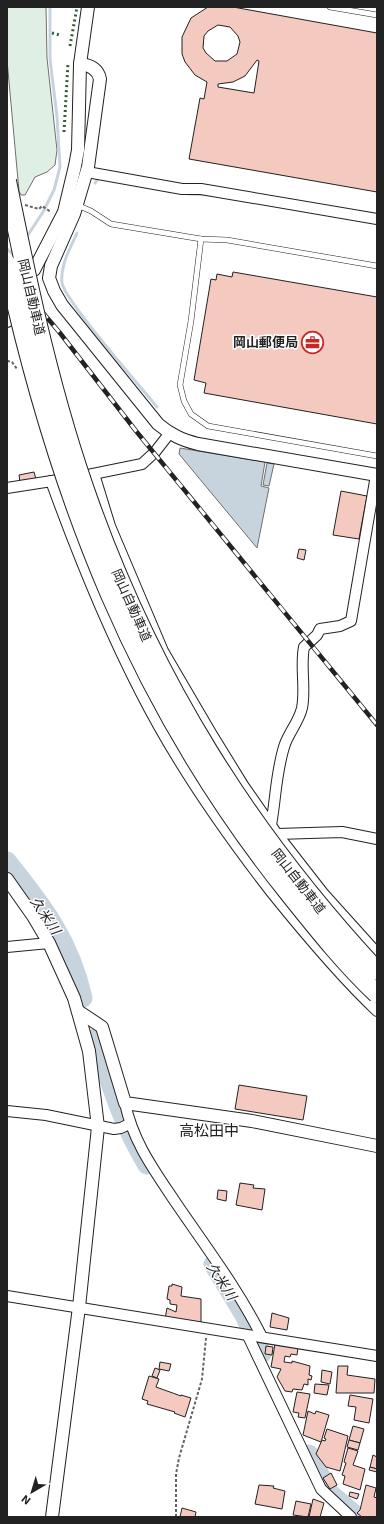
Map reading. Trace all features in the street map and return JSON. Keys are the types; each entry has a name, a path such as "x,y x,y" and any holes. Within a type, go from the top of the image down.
{"highway":[{"name":"岡山自動車道","path":"7,181 28,289 65,428 90,504 124,590 158,664 233,792 279,856 332,923 377,971"},
{"name":"岡山自動車道","path":"7,264 27,350 48,425 75,510 110,598 144,671 179,734 220,801 272,872 321,933 377,994"}],"street":[{"path":"34,270 64,212 75,166 78,150 80,64 88,7"},
{"path":"80,64 94,68 99,73 100,79 87,172 77,205 50,266 49,278 62,305 158,424 169,434 198,444 377,475 351,621 340,626 320,629 318,635 304,647 304,693 302,707 300,715 286,743 279,766 271,825"},
{"path":"87,172 182,189 201,189 377,219"},
{"path":"7,488 94,474 142,464 155,452 169,434"},
{"path":"94,474 110,526 163,651 243,785 277,834 323,893 377,953"},
{"path":"52,481 70,533 114,636 141,693 182,766 233,843 301,929 377,1011"},
{"path":"277,834 342,832 377,839"},
{"path":"7,879 33,916 63,970 78,1011 89,1051 98,1127 79,1308 52,1517"},
{"path":"7,947 49,943"},
{"path":"78,1011 102,1027 125,1103 126,1126 248,1309 254,1336 321,1489 351,1517"},
{"path":"125,1103 252,1121 377,1146"},
{"path":"7,1111 46,1115 98,1127 126,1126"},
{"path":"7,1296 377,1356"}],"lane":[{"path":"330,7 377,15"},
{"path":"77,205 91,210 111,224 200,239 227,240 377,266"},
{"path":"200,239 191,321 180,385 184,401 191,414 208,426 377,456"}],"path":[{"path":"42,206 48,210 52,210 48,218"},
{"path":"176,1517 176,1474 178,1458 202,1378 207,1329"}],"green space":[{"path":"7,7 46,7 47,58 57,150 55,165 47,172 35,177 25,195 21,195 19,191 7,60"}],"shaded area":[{"path":"180,448 265,462 261,486 269,488 257,548 179,454"},
{"path":"267,463 274,464 269,486 263,485"}],"building":[{"path":"208,7 233,7 377,33 377,192 189,159 200,98 204,99 207,82 195,75 185,62 182,54 182,37 191,18","holes":["218,25 230,27 238,36 240,42 237,54 227,61 215,61 203,48 204,36 208,31","257,60 259,61 254,93 218,87 218,84 233,82 245,76"]},
{"path":"233,272 377,297 377,424 204,393 206,383 194,380 211,279 216,280 217,274 232,277"},
{"path":"34,472 36,479 20,482 19,475"},
{"path":"341,491 367,496 359,539 333,535"},
{"path":"299,549 306,550 304,560 297,558"},
{"path":"239,1085 307,1096 303,1120 235,1109"},
{"path":"240,1183 254,1185 253,1188 265,1189 262,1210 236,1205"},
{"path":"218,1190 227,1191 226,1201 217,1199"},
{"path":"172,1284 182,1287 181,1296 201,1299 201,1325 165,1319 167,1308 176,1312 177,1305 170,1304 170,1300 167,1299 169,1286 172,1286"},
{"path":"272,1313 289,1318 287,1330 270,1327"},
{"path":"275,1344 298,1348 297,1355 291,1354 290,1357 285,1356 284,1362 292,1363 292,1361 310,1366 309,1375 312,1376 311,1380 308,1379 308,1385 304,1384 302,1390 293,1389 292,1392 285,1391 277,1377 281,1369 271,1367"},
{"path":"266,1346 273,1347 272,1355 265,1354"},
{"path":"160,1362 171,1364 169,1371 159,1369"},
{"path":"338,1366 348,1366 347,1375 375,1379 374,1393 336,1393"},
{"path":"155,1368 160,1370 157,1378 152,1376"},
{"path":"322,1370 332,1372 330,1384 321,1382"},
{"path":"149,1376 159,1379 156,1387 191,1398 185,1417 174,1413 175,1412 147,1404 148,1401 142,1399"},
{"path":"315,1384 329,1385 327,1395 314,1393"},
{"path":"297,1392 310,1394 305,1418 298,1417 299,1413 293,1412"},
{"path":"350,1395 373,1399 369,1423 354,1420 356,1407 348,1406"},
{"path":"308,1411 315,1414 316,1411 329,1415 321,1442 303,1435"},
{"path":"353,1426 364,1429 360,1443 349,1440"},
{"path":"327,1429 348,1436 340,1471 326,1467 316,1454 322,1440 325,1441 326,1439 324,1438"},
{"path":"349,1440 360,1443 358,1450 347,1447"},
{"path":"348,1448 358,1451 353,1465 365,1469 360,1490 343,1484 345,1476 342,1475 346,1463 344,1462"},
{"path":"373,1455 377,1457 377,1469 370,1467"},
{"path":"370,1467 377,1469 377,1472 369,1470"},
{"path":"331,1473 337,1485 330,1489 323,1478"},
{"path":"259,1485 274,1486 273,1488 285,1491 282,1509 255,1504"},
{"path":"366,1485 376,1488 374,1497 377,1498 377,1517 362,1517 357,1513 360,1510"},
{"path":"350,1492 359,1494 357,1499 349,1496"},
{"path":"313,1499 324,1503 320,1517 309,1517"},
{"path":"296,1501 311,1504 308,1517 293,1515"},
{"path":"182,1508 196,1512 195,1517 180,1517"}],"waterway":[{"path":"26,238 43,212 54,190 60,167 57,117 50,59 50,7"},
{"path":"95,183 99,178 101,179"},
{"path":"188,194 210,195"},
{"path":"77,233 64,263 62,283 66,293 89,325 157,407"},
{"path":"7,249 14,255"},
{"name":"久米川","path":"7,861 32,893 63,941 71,958 83,998"},
{"name":"久米川","path":"95,1038 111,1087 130,1134 147,1165"},
{"name":"久米川","path":"213,1264 244,1315 262,1354"},
{"name":"久米川","path":"309,1454 330,1493 358,1517"}],"railway":[{"path":"7,270 60,333 136,431 377,725"}],"hedge":[{"path":"70,46 77,7"},
{"path":"52,33 60,35"},
{"path":"64,132 68,63"}],"place":[{"name":"岡山郵便局","path":"313,342"}],"district":[{"name":"高松田中","path":"209,1130"}]}
